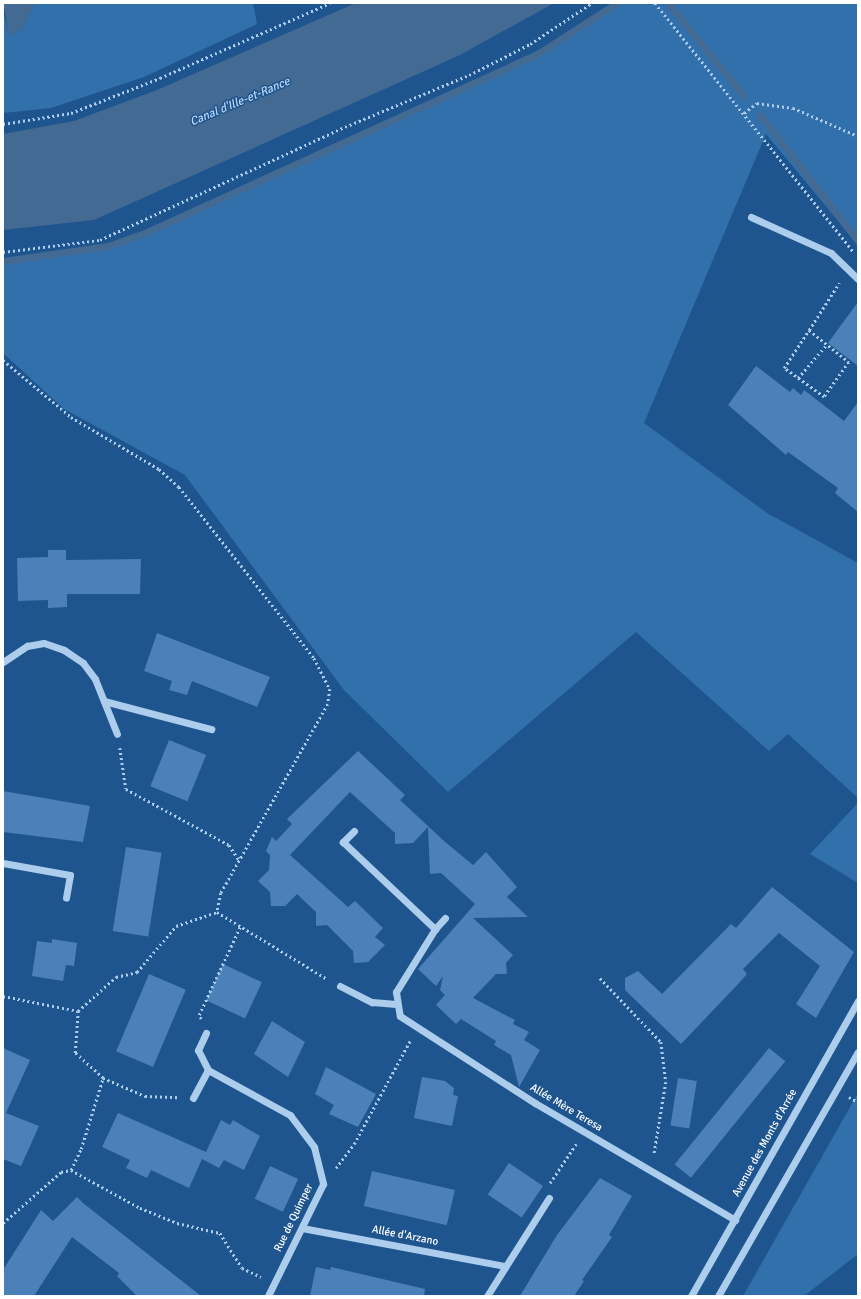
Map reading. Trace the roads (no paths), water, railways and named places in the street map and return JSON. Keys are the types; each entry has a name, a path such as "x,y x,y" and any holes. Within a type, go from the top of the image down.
{"street":[{"path":"751,217 831,253 858,279"},
{"path":"3,662 33,645 44,643 64,650 83,663 104,701 117,734"},
{"path":"104,701 211,729"},
{"path":"354,831 343,842 435,929"},
{"path":"3,863 70,875 66,898"},
{"path":"340,986 372,1002 396,1004 396,992 435,929 445,918"},
{"name":"Avenue des Monts d'Arrée","path":"691,1296 858,1001"},
{"name":"Allée Mère Teresa","path":"396,1004 400,1016 416,1030 584,1132 735,1220"},
{"path":"193,1098 208,1070 198,1050 206,1033"},
{"path":"718,1296 858,1052"},
{"name":"Rue de Quimper","path":"208,1070 290,1115 314,1147 323,1184 268,1296"},
{"path":"487,1296 549,1198"},
{"name":"Allée d'Arzano","path":"302,1228 505,1266"}],"water":[{"path":"3,3 35,3 23,28 9,36"},
{"name":"Canal d'Ille-et-Rance","path":"356,3 554,3 460,55 94,220 3,230 3,134 74,121 157,90"}],"waterway":[{"path":"3,261 108,246 147,232 539,53 617,3"},
{"path":"668,3 743,95"},
{"path":"760,115 858,241"}]}
